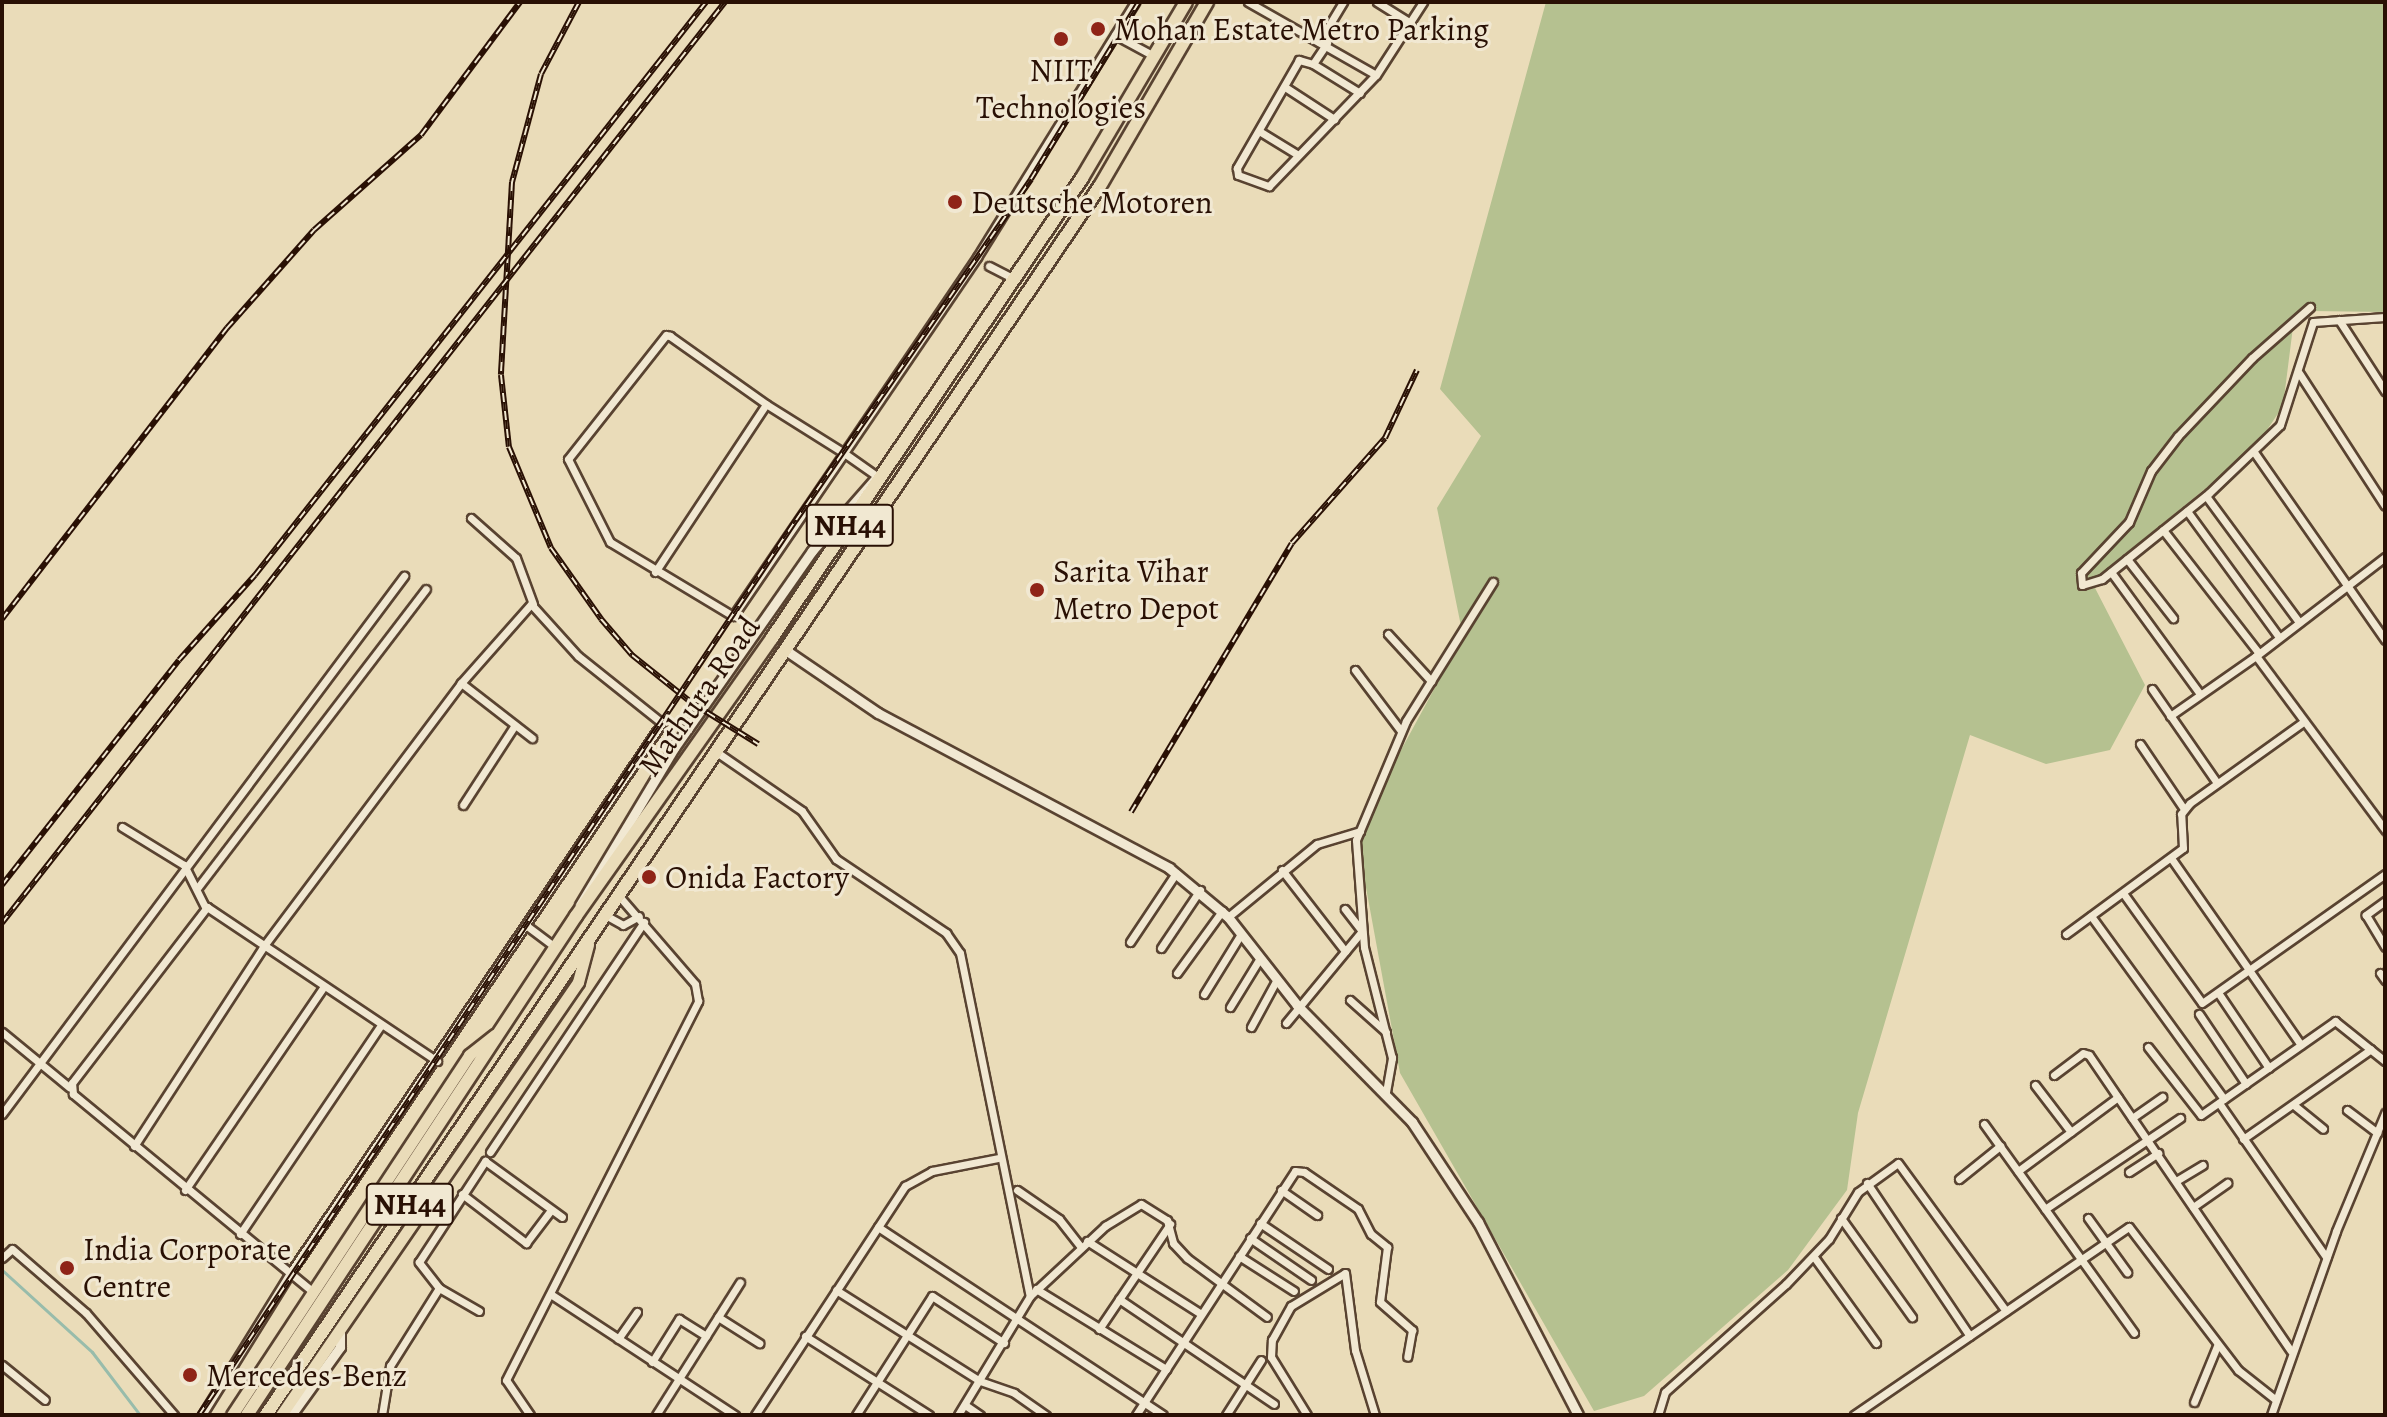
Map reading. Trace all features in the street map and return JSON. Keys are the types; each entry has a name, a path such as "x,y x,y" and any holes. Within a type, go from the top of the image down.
{"highway":[{"name":"Mathura Road","path":"247,1415 495,1035 895,459 1014,279 1186,2"},
{"name":"Mathura Road","path":"266,1415 1100,186 1207,2"}],"main road":[{"name":"Mathura Road","path":"281,1415 578,982 588,944"},
{"path":"232,1415 469,1055 495,1035"}],"street":[{"path":"879,478 844,453 766,404 666,335 569,455 605,537 655,572 733,616 844,453 977,257 1135,2"},
{"path":"1248,2 1376,75"},
{"path":"1313,64 1343,2"},
{"path":"1377,2 1411,23"},
{"path":"1360,93 1301,57 1237,168 1238,175 1269,186 1360,93 1376,75 1423,2"},
{"path":"1115,35 1154,56"},
{"path":"1285,87 1334,119"},
{"path":"1259,131 1298,155"},
{"path":"989,266 1014,279"},
{"path":"2310,307 2313,322 2285,418 2254,452 2206,496 2111,572 2089,587 2079,579 2129,522 2151,471 2178,436 2252,358 2310,307"},
{"path":"2313,322 2385,317"},
{"path":"2339,320 2385,391"},
{"path":"2299,373 2385,506"},
{"path":"655,572 766,404"},
{"path":"2254,452 2384,637"},
{"path":"2206,496 2299,622"},
{"path":"2187,511 2278,636"},
{"path":"202,1415 290,1273 437,1061 662,723 578,656 533,604 516,558 471,518"},
{"path":"2163,530 2385,830"},
{"path":"2170,716 2385,557"},
{"path":"2127,559 2173,618"},
{"path":"2111,572 2200,694"},
{"path":"2,1114 184,865 404,576"},
{"path":"1386,1092 1393,1074 1362,931 1354,852 1401,731 1493,582"},
{"path":"198,887 426,589"},
{"path":"134,1146 263,947 461,683 533,604"},
{"path":"1388,634 1431,681"},
{"path":"787,651 878,713 1176,873 1225,914 1297,1005 1386,1092 1478,1222 1578,1415"},
{"path":"1355,670 1401,731"},
{"path":"461,683 532,738"},
{"path":"2152,689 2217,783"},
{"path":"2184,809 2303,722"},
{"path":"463,805 515,725"},
{"path":"2066,934 2186,845 2184,809 2140,744"},
{"path":"718,753 802,811 840,863 955,944 998,1158 1033,1292 1166,1369"},
{"path":"122,827 184,865 198,887 205,907 437,1061"},
{"path":"1177,973 1225,914 1329,838 1360,831"},
{"path":"2171,858 2301,1045"},
{"path":"1282,870 1345,951"},
{"path":"1130,942 1176,873"},
{"path":"2123,893 2202,1003 2219,994 2385,874"},
{"path":"1161,948 1200,890"},
{"path":"530,1415 506,1380 552,1295 698,1001 695,984 620,897"},
{"path":"2385,901 2366,915 2385,947"},
{"path":"69,1087 205,907"},
{"path":"1345,909 1362,931"},
{"path":"607,916 623,925 641,919"},
{"path":"2091,916 2222,1101 2243,1139 2326,1257"},
{"path":"490,1152 641,919"},
{"path":"527,926 555,947"},
{"path":"1286,1023 1297,1005 1362,931"},
{"path":"1204,994 1241,934"},
{"path":"1230,1007 1260,958"},
{"path":"1251,1027 1276,981"},
{"path":"185,1190 323,988"},
{"path":"2219,994 2269,1068"},
{"path":"1350,1000 1386,1032"},
{"path":"2199,1014 2246,1084"},
{"path":"2148,1047 2195,1112 2201,1115 2335,1021 2385,1061"},
{"path":"240,1234 381,1025"},
{"path":"2,1032 42,1062 185,1190 312,1291"},
{"path":"2243,1139 2295,1106 2371,1049"},
{"path":"2054,1075 2087,1053 2291,1351"},
{"path":"2035,1085 2071,1132"},
{"path":"2018,1171 2118,1097"},
{"path":"2132,1118 2162,1097"},
{"path":"2295,1106 2323,1129"},
{"path":"2347,1110 2377,1133"},
{"path":"2271,1415 2326,1257 2385,1113"},
{"path":"2045,1209 2180,1118"},
{"path":"1984,1124 2134,1333"},
{"path":"1959,1179 2000,1146"},
{"path":"2129,1172 2158,1153"},
{"path":"755,1415 893,1200 914,1180 932,1171 998,1158"},
{"path":"479,1311 439,1288 419,1262 485,1161 562,1217"},
{"path":"1658,1415 1665,1392 1814,1257 1867,1183 1898,1163 1903,1165 2006,1311"},
{"path":"2176,1181 2203,1165"},
{"path":"1136,1415 1295,1171 1304,1172 1358,1209 1371,1234 1387,1247 1379,1297 1412,1330 1407,1357"},
{"path":"1867,1183 1970,1336"},
{"path":"2193,1207 2227,1183"},
{"path":"1017,1190 1059,1219 1084,1244 1201,1314"},
{"path":"1281,1190 1317,1215"},
{"path":"462,1194 526,1243 551,1210"},
{"path":"958,1415 1033,1292 1084,1244 1141,1204 1170,1224 1176,1248 1219,1286 1267,1317"},
{"path":"1841,1218 1912,1317"},
{"path":"2088,1218 2127,1272"},
{"path":"1260,1223 1328,1269"},
{"path":"1099,1329 1170,1224"},
{"path":"878,1227 1163,1415"},
{"path":"1854,1415 2080,1260 2132,1229 2217,1346 2238,1370 2276,1400"},
{"path":"1250,1238 1311,1280"},
{"path":"2,1240 6,1253 94,1321 174,1415"},
{"path":"1239,1256 1294,1291"},
{"path":"1814,1257 1876,1343"},
{"path":"1307,1415 1271,1357 1272,1340 1291,1306 1345,1273 1355,1350 1375,1415"},
{"path":"656,1415 740,1282"},
{"path":"382,1415 390,1366 439,1288"},
{"path":"836,1290 980,1381 1014,1393 1046,1415"},
{"path":"552,1295 735,1415"},
{"path":"856,1415 934,1295 1004,1343"},
{"path":"1119,1299 1181,1345 1274,1404"},
{"path":"618,1339 637,1312"},
{"path":"718,1317 759,1343"},
{"path":"652,1362 679,1319 706,1336"},
{"path":"291,1415 340,1347 340,1333"},
{"path":"805,1336 929,1415"},
{"path":"2194,1402 2217,1346"},
{"path":"1226,1415 1261,1360"},
{"path":"2,1365 45,1400"},
{"path":"965,1405 980,1415"}],"green space":[{"path":"1546,2 2385,2 2385,312 2311,311 2293,327 2283,406 2255,448 2102,573 2095,588 2145,685 2110,750 2046,764 1970,735 1858,1113 1847,1190 1788,1270 1644,1396 1594,1411 1400,1073 1356,833 1463,636 1437,508 1481,436 1440,389"}],"waterway":[{"path":"2,1270 92,1352 140,1415"}],"railway":[{"path":"2,619 227,328 314,230 421,135 520,2"},
{"path":"579,2 541,74 512,182 501,375 509,447 551,548 601,619 632,655 692,703 758,744"},
{"path":"2,885 179,660 255,575 706,2"},
{"path":"2,923 725,2"},
{"path":"199,1415 796,520 1031,179 1139,2"},
{"path":"1131,812 1292,543 1385,438 1417,370"}],"place":[{"name":"Mohan Estate Metro Parking","path":"1098,29"},
{"name":"NIIT Technologies","path":"1061,39"},
{"name":"Deutsche Motoren","path":"955,202"},
{"name":"Sarita Vihar Metro Depot","path":"1037,590"},
{"name":"Onida Factory","path":"649,877"},
{"name":"India Corporate Centre","path":"67,1268"},
{"name":"Mercedes-Benz","path":"190,1375"}]}
